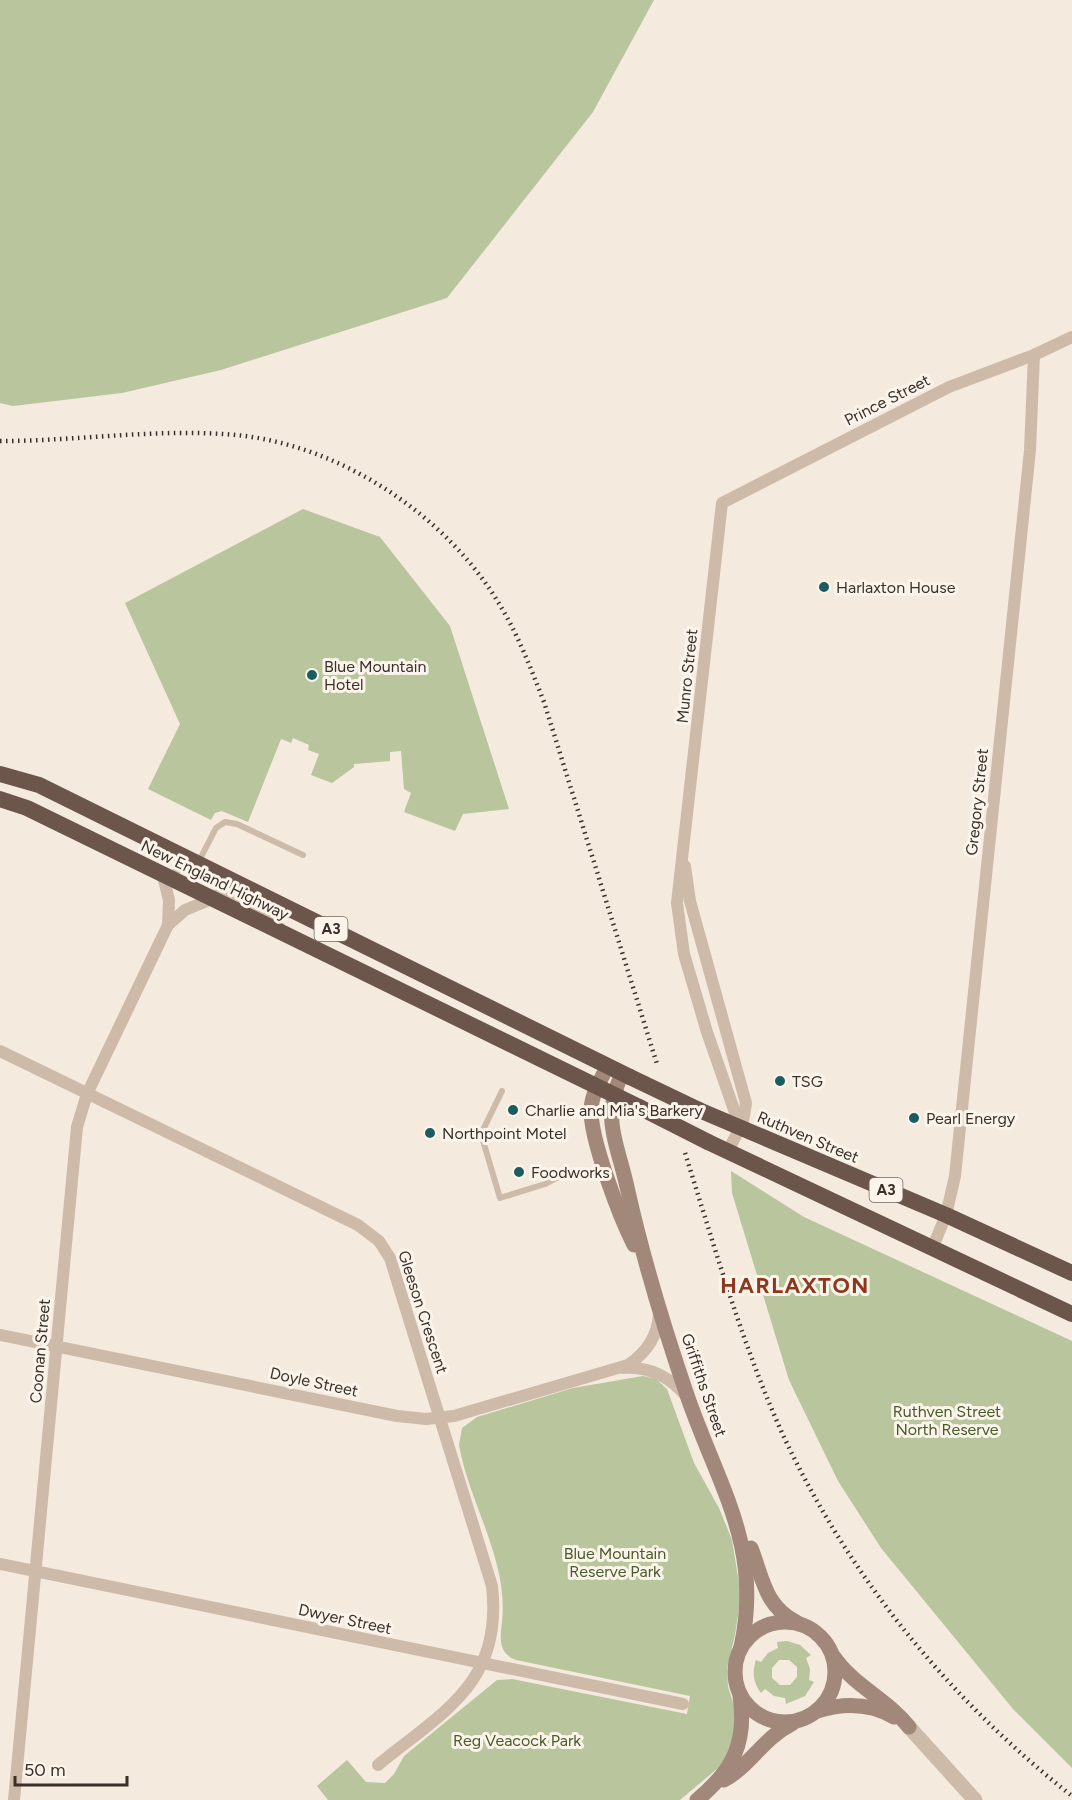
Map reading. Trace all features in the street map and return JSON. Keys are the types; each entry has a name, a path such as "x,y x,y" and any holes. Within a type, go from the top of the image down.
{"highway":[{"name":"New England Highway","path":"0,774 39,785 620,1072"},
{"name":"New England Highway","path":"0,799 27,808 728,1151"},
{"path":"163,846 171,853 173,862 172,868 164,876"},
{"name":"Ruthven Street","path":"620,1072 699,1110 946,1215 1072,1273"},
{"name":"A3","path":"728,1151 1072,1314"}],"main road":[{"name":"Griffiths Street","path":"620,1072 597,1087 591,1109 597,1142 623,1222 645,1267"},
{"name":"Griffiths Street","path":"620,1072 613,1095 613,1138 645,1267 688,1398 734,1514 745,1554 747,1614 741,1647"},
{"name":"Griffiths Street","path":"734,1514 749,1541 769,1600 782,1613 800,1624"},
{"path":"719,1782 733,1760 741,1734 740,1696 734,1668 741,1647 752,1634 766,1625 783,1622 800,1624 815,1632 852,1678 893,1709 909,1727"},
{"path":"817,1711 828,1698 834,1682 834,1665 829,1649"},
{"path":"740,1696 750,1709 764,1719 781,1723 798,1721"},
{"path":"697,1800 719,1782 735,1773 765,1742 817,1711 842,1705 866,1706 889,1714 909,1727"}],"street":[{"name":"Prince Street","path":"722,503 949,387 1034,355 1072,337"},
{"name":"Gregory Street","path":"932,1249 946,1215 955,1176 1030,450 1034,355"},
{"name":"Munro Street","path":"722,503 684,853 678,886 680,937 706,1032 740,1127"},
{"name":"Munro Street","path":"684,853 690,901 746,1103 740,1127 728,1151"},
{"name":"Coonan Street","path":"164,876 169,900 168,925"},
{"name":"Coonan Street","path":"14,1800 77,1127 87,1094 168,925 185,910 212,899"},
{"name":"Gleeson Crescent","path":"0,1051 373,1235 390,1258 492,1586 493,1626 484,1665"},
{"name":"Doyle Street","path":"0,1335 397,1416 440,1418 619,1368 635,1360 648,1348 657,1329 659,1309"},
{"name":"Doyle Street","path":"619,1368 640,1368 660,1374 671,1381 688,1398"},
{"name":"Dwyer Street","path":"0,1564 683,1704"},
{"path":"378,1766 466,1692 484,1665"},
{"path":"909,1727 975,1800"}],"lane":[{"path":"164,876 198,864 216,828 225,822 237,824 303,855"},
{"path":"198,864 217,889 272,917 300,942"},
{"path":"502,1091 481,1134 500,1198 545,1184 560,1176"}],"green space":[{"path":"0,0 654,0 593,112 447,298 221,370 122,393 13,406 0,403"},
{"name":"Blue Mountain Hotel","path":"303,509 380,537 450,626 509,809 463,814 455,831 404,812 411,793 404,789 401,751 390,752 390,761 354,764 354,767 332,783 311,775 319,754 308,750 309,745 293,738 291,743 281,739 248,822 222,811 215,813 211,820 148,789 180,724 125,603"},
{"name":"Ruthven Street North Reserve","path":"731,1171 804,1217 1072,1341 1072,1768 1013,1709 881,1548 838,1481 789,1380 732,1193"},
{"name":"Blue Mountain Reserve Park","path":"643,1376 656,1379 667,1389 694,1463 719,1508 732,1540 741,1595 727,1668 728,1687 737,1714 731,1749 718,1768 680,1800 328,1800 317,1786 347,1760 366,1782 385,1783 394,1774 404,1756 497,1680 512,1679 687,1714 690,1696 516,1660 506,1653 501,1639 503,1599 500,1577 459,1445 462,1428 477,1417 573,1388"},
{"path":"787,1641 800,1645 811,1655 806,1658 810,1669 809,1680 814,1682 805,1696 786,1704 785,1698 774,1696 765,1689 761,1693 754,1677 756,1660 761,1662 768,1653 778,1648 777,1642","holes":["779,1660 789,1660 797,1667 797,1677 790,1685 780,1685 772,1678 772,1668"]}],"railway":[{"path":"0,441 206,433 236,435 275,442 314,453 352,470 388,491 422,515 452,543 479,574 501,607 519,642 544,702 657,1064"},
{"path":"685,1153 730,1296 768,1401 809,1487 839,1538 906,1633 944,1677 1027,1759 1072,1796"}],"place":[{"name":"Harlaxton House","path":"824,587"},
{"name":"Blue Mountain Hotel","path":"312,675"},
{"name":"TSG","path":"780,1081"},
{"name":"Charlie and Mia's Barkery","path":"513,1110"},
{"name":"Pearl Energy","path":"914,1118"},
{"name":"Northpoint Motel","path":"430,1133"},
{"name":"Foodworks","path":"519,1172"}],"district":[{"name":"HARLAXTON","path":"795,1285"}],"park label":[{"name":"Reg Veacock Park","path":"517,1740"}]}
